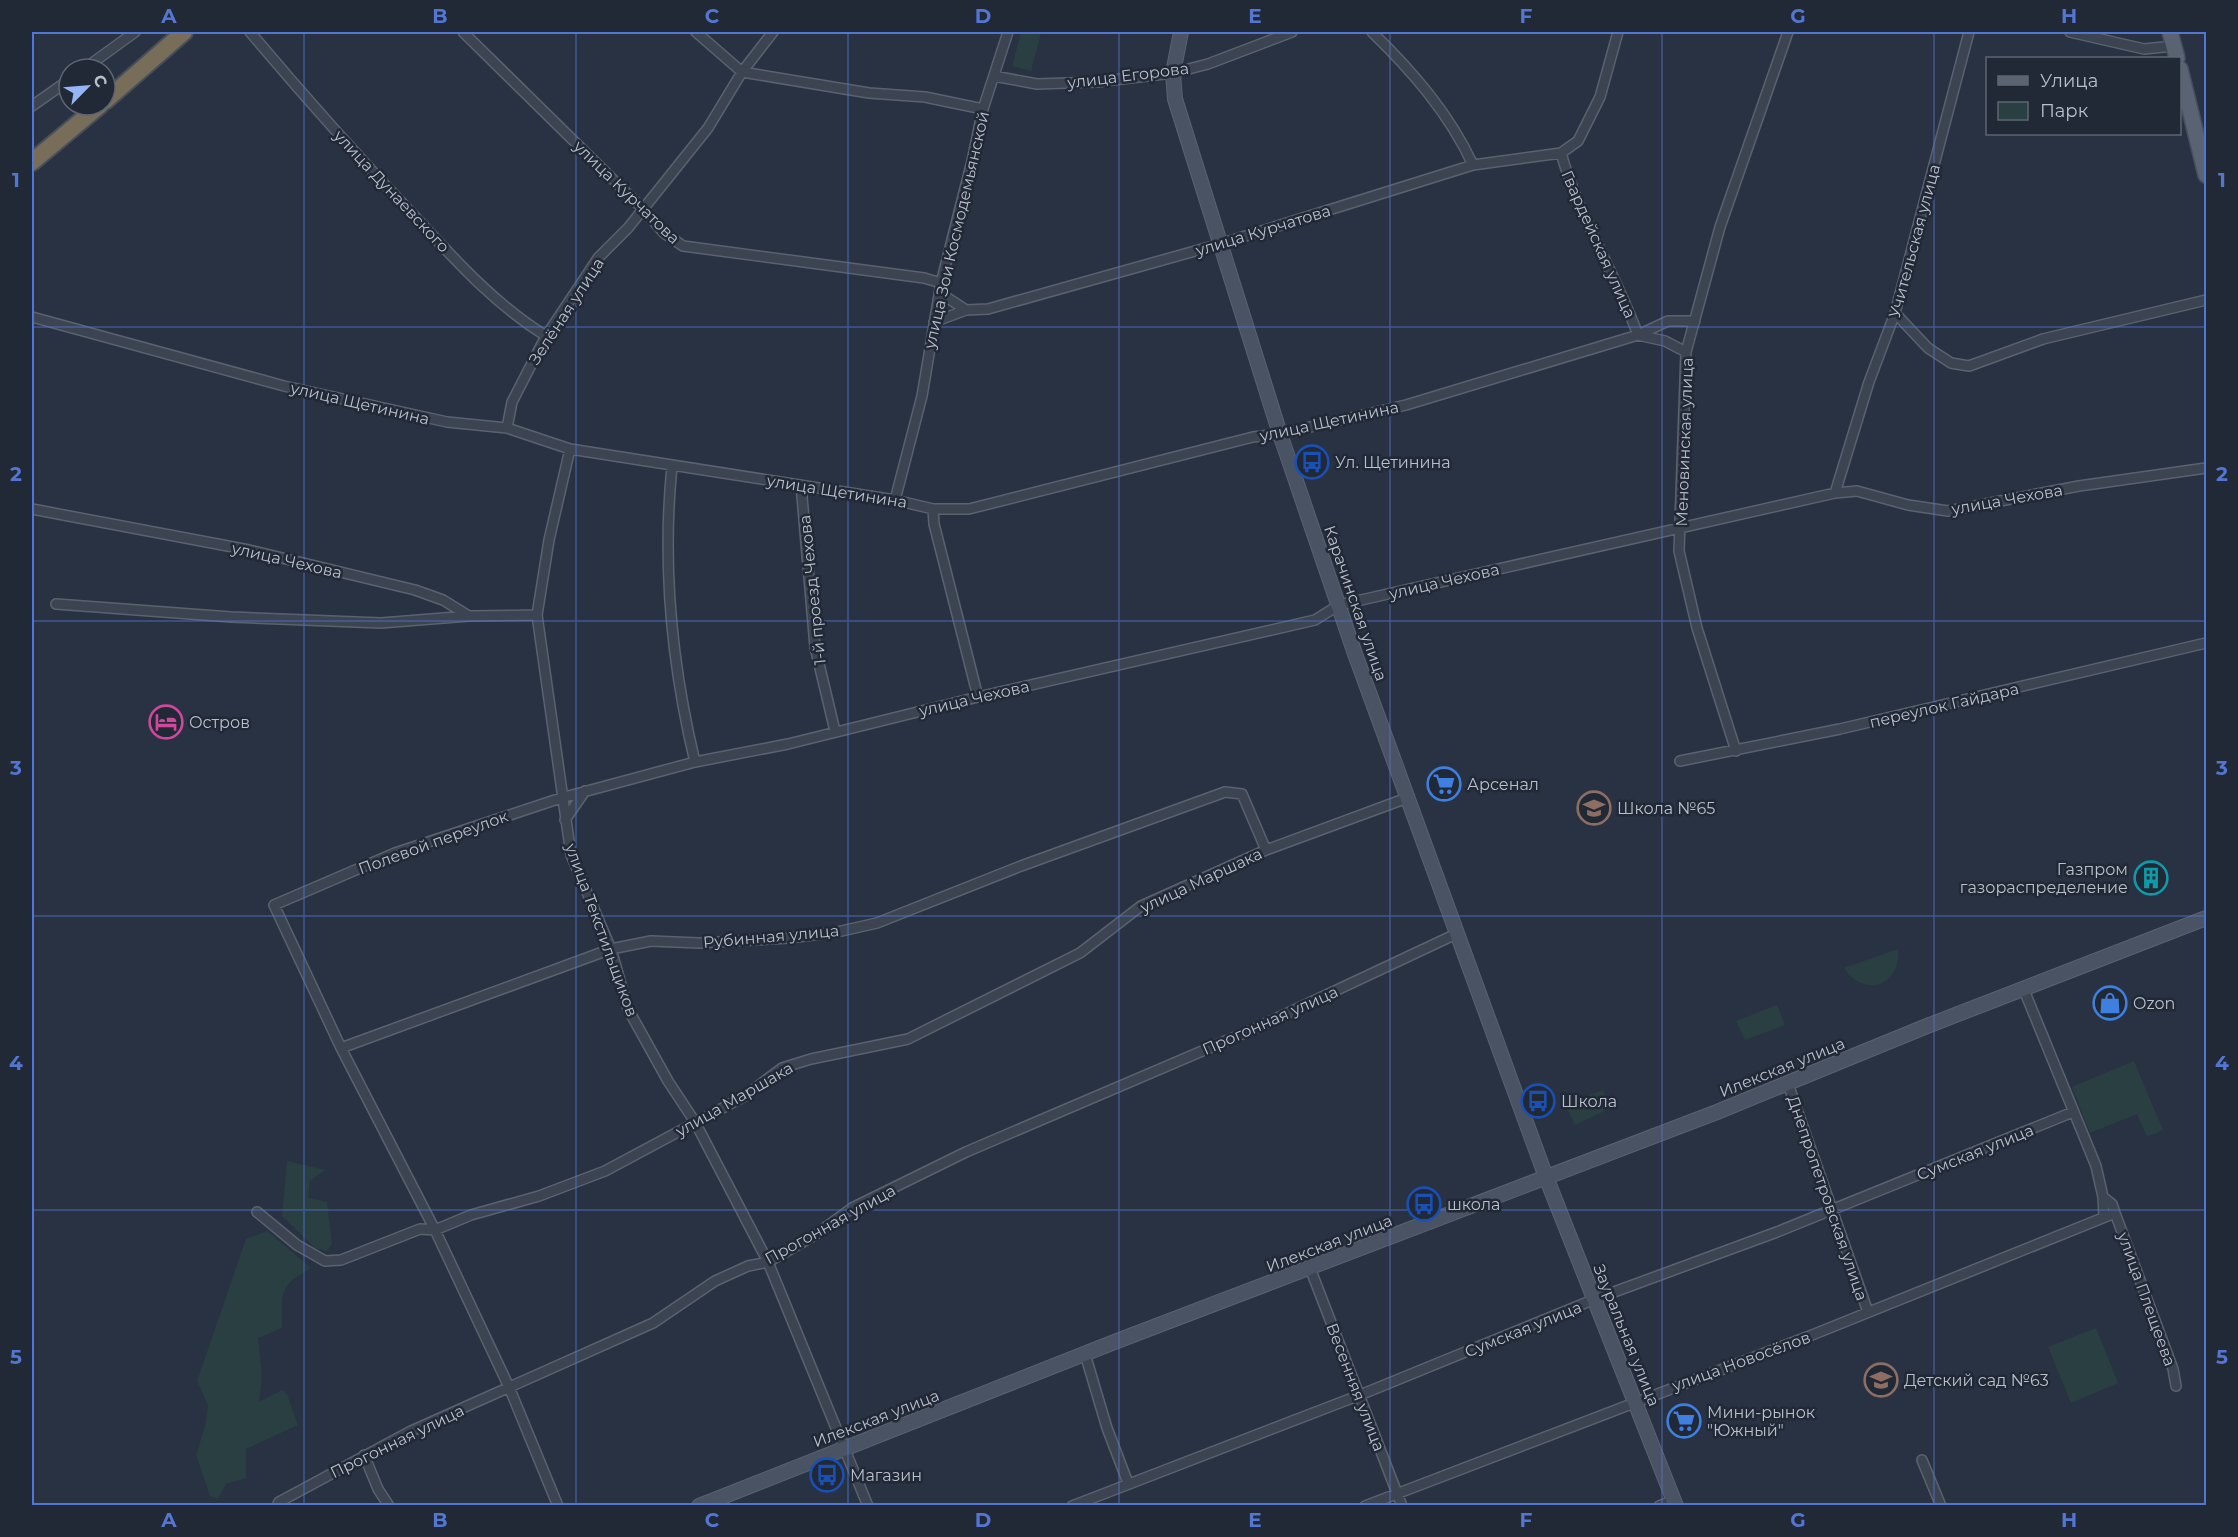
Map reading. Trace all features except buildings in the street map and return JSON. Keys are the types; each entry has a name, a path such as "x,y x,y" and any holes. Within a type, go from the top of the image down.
{"highway":[{"path":"117,91 184,32"},
{"path":"32,162 86,117"}],"main road":[{"path":"2181,73 2206,175"}],"street":[{"path":"101,57 135,32"},
{"name":"улица Дунаевского","path":"250,32 378,177 483,289 515,317 546,336"},
{"name":"улица Курчатова","path":"463,32 643,209 664,233 683,246 924,278 966,310"},
{"path":"696,32 742,72 869,93 925,97 983,109"},
{"name":"Зелёная улица","path":"507,428 512,402 546,336 598,258 643,209 708,128 742,72 773,32"},
{"name":"улица Зои Космодемьянской","path":"895,500 922,396 940,288 983,109 1008,32"},
{"name":"Карачинская улица","path":"1181,32 1173,73 1175,99 1280,434 1407,798 1546,1177"},
{"name":"улица Егорова","path":"994,76 1037,84 1096,82 1173,73 1208,64 1292,32"},
{"path":"1371,32 1422,83 1462,141 1473,165"},
{"path":"1561,153 1578,141 1600,97 1618,32"},
{"name":"Меновинская улица","path":"1736,751 1697,628 1679,551 1686,352 1720,227 1788,32"},
{"name":"Учительская улица","path":"1835,493 1869,382 1895,313 1969,32"},
{"path":"2070,32 2144,49 2173,45"},
{"path":"32,106 57,88"},
{"name":"улица Курчатова","path":"934,322 966,310 988,309 1220,244 1473,165 1561,153"},
{"name":"Гвардейская улица","path":"1561,153 1567,175 1624,296 1638,335"},
{"path":"1895,313 1928,348 1951,363 1969,366 2043,339 2206,300"},
{"name":"улица Щетинина","path":"32,317 284,386 447,422 507,428 570,449 801,484 933,509 969,509 1253,437 1280,434 1406,405 1638,335 1668,321 1695,321"},
{"path":"1638,335 1665,341 1686,352"},
{"name":"улица Текстильщиков","path":"570,449 549,540 537,615 561,798 571,855 611,950 628,1009 668,1081 695,1122 768,1262 868,1506"},
{"path":"672,466 668,550 673,639 682,709 695,762"},
{"name":"улица Чехова","path":"561,798 695,762 788,744 978,697 1315,620 1339,605 1835,493 1857,491 1908,505 1948,511 2079,486 2206,468"},
{"name":"1-й проезд Чехова","path":"801,484 815,647 835,731"},
{"name":"улица Чехова","path":"32,509 249,550 415,590 443,600 469,616"},
{"path":"933,509 934,524 978,697"},
{"path":"56,604 231,617 381,623 469,616 537,615"},
{"name":"переулок Гайдара","path":"1680,760 1736,751 2206,643"},
{"path":"565,820 585,791"},
{"name":"Рубинная улица","path":"341,1048 611,950 651,941 699,943 789,938 837,932 877,923 1021,866 1225,792 1242,794 1266,850"},
{"name":"Полевой переулок","path":"341,1048 274,905 395,853 561,798"},
{"name":"улица Маршака","path":"257,1212 297,1245 325,1261 341,1260 420,1229 435,1230 471,1215 539,1196 605,1171 745,1096 782,1068 834,1053 908,1039 1080,952 1141,906 1266,850 1407,798"},
{"name":"Илекская улица","path":"699,1506 845,1447 1788,1084 1927,1026 2206,918"},
{"name":"Прогонная улица","path":"278,1504 364,1455 653,1323 715,1281 748,1266 768,1262 815,1235 852,1208 966,1152 1256,1028 1456,934"},
{"path":"2024,990 2096,1166 2103,1197 2103,1217"},
{"path":"341,1048 435,1230 509,1387 558,1506"},
{"name":"Днепропетровская улица","path":"1788,1084 1868,1312"},
{"name":"Сумская улица","path":"1072,1506 1360,1395 1595,1299 1833,1208 2073,1112"},
{"name":"Зауральная улица","path":"1546,1177 1675,1503"},
{"name":"улица Плещеева","path":"2103,1197 2112,1204 2173,1370 2176,1386"},
{"name":"улица Новосёлов","path":"1365,1506 1868,1312 2115,1213"},
{"name":"Весенняя улица","path":"1310,1268 1402,1506"},
{"path":"1085,1354 1107,1428 1128,1483"},
{"path":"364,1455 378,1489 389,1506"},
{"path":"1922,1460 1940,1503 1929,1506"},
{"path":"1659,1506 1675,1503"}],"green space":[{"path":"1021,32 1041,33 1031,71 1012,66"},
{"path":"1898,949 1894,972 1880,984 1862,983 1852,978 1844,968"},
{"path":"1777,1005 1785,1025 1745,1040 1736,1021"},
{"path":"2134,1061 2163,1130 2147,1137 2137,1114 2090,1133 2072,1087"},
{"path":"1603,1090 1611,1108 1575,1125 1565,1104"},
{"path":"287,1161 325,1170 310,1181 308,1198 327,1202 332,1244 327,1251 315,1248 282,1216"},
{"path":"267,1231 311,1268 293,1280 284,1292 282,1328 258,1338 262,1377 259,1402 282,1390 287,1394 298,1425 246,1449 246,1478 226,1484 218,1499 210,1496 196,1455 206,1423 208,1405 197,1381 246,1239"},
{"path":"2096,1328 2118,1383 2071,1403 2048,1347"}],"place":[{"name":"Ул. Щетинина","path":"1312,462"},
{"name":"Остров","path":"166,722"},
{"name":"Арсенал","path":"1444,784"},
{"name":"Школа №65","path":"1594,808"},
{"name":"Газпром газораспределение","path":"2151,878"},
{"name":"Ozon","path":"2110,1003"},
{"name":"Школа","path":"1538,1101"},
{"name":"школа","path":"1424,1204"},
{"name":"Детский сад №63","path":"1881,1380"},
{"name":"Мини-рынок \"Южный\"","path":"1684,1421"},
{"name":"Магазин","path":"827,1475"}]}
